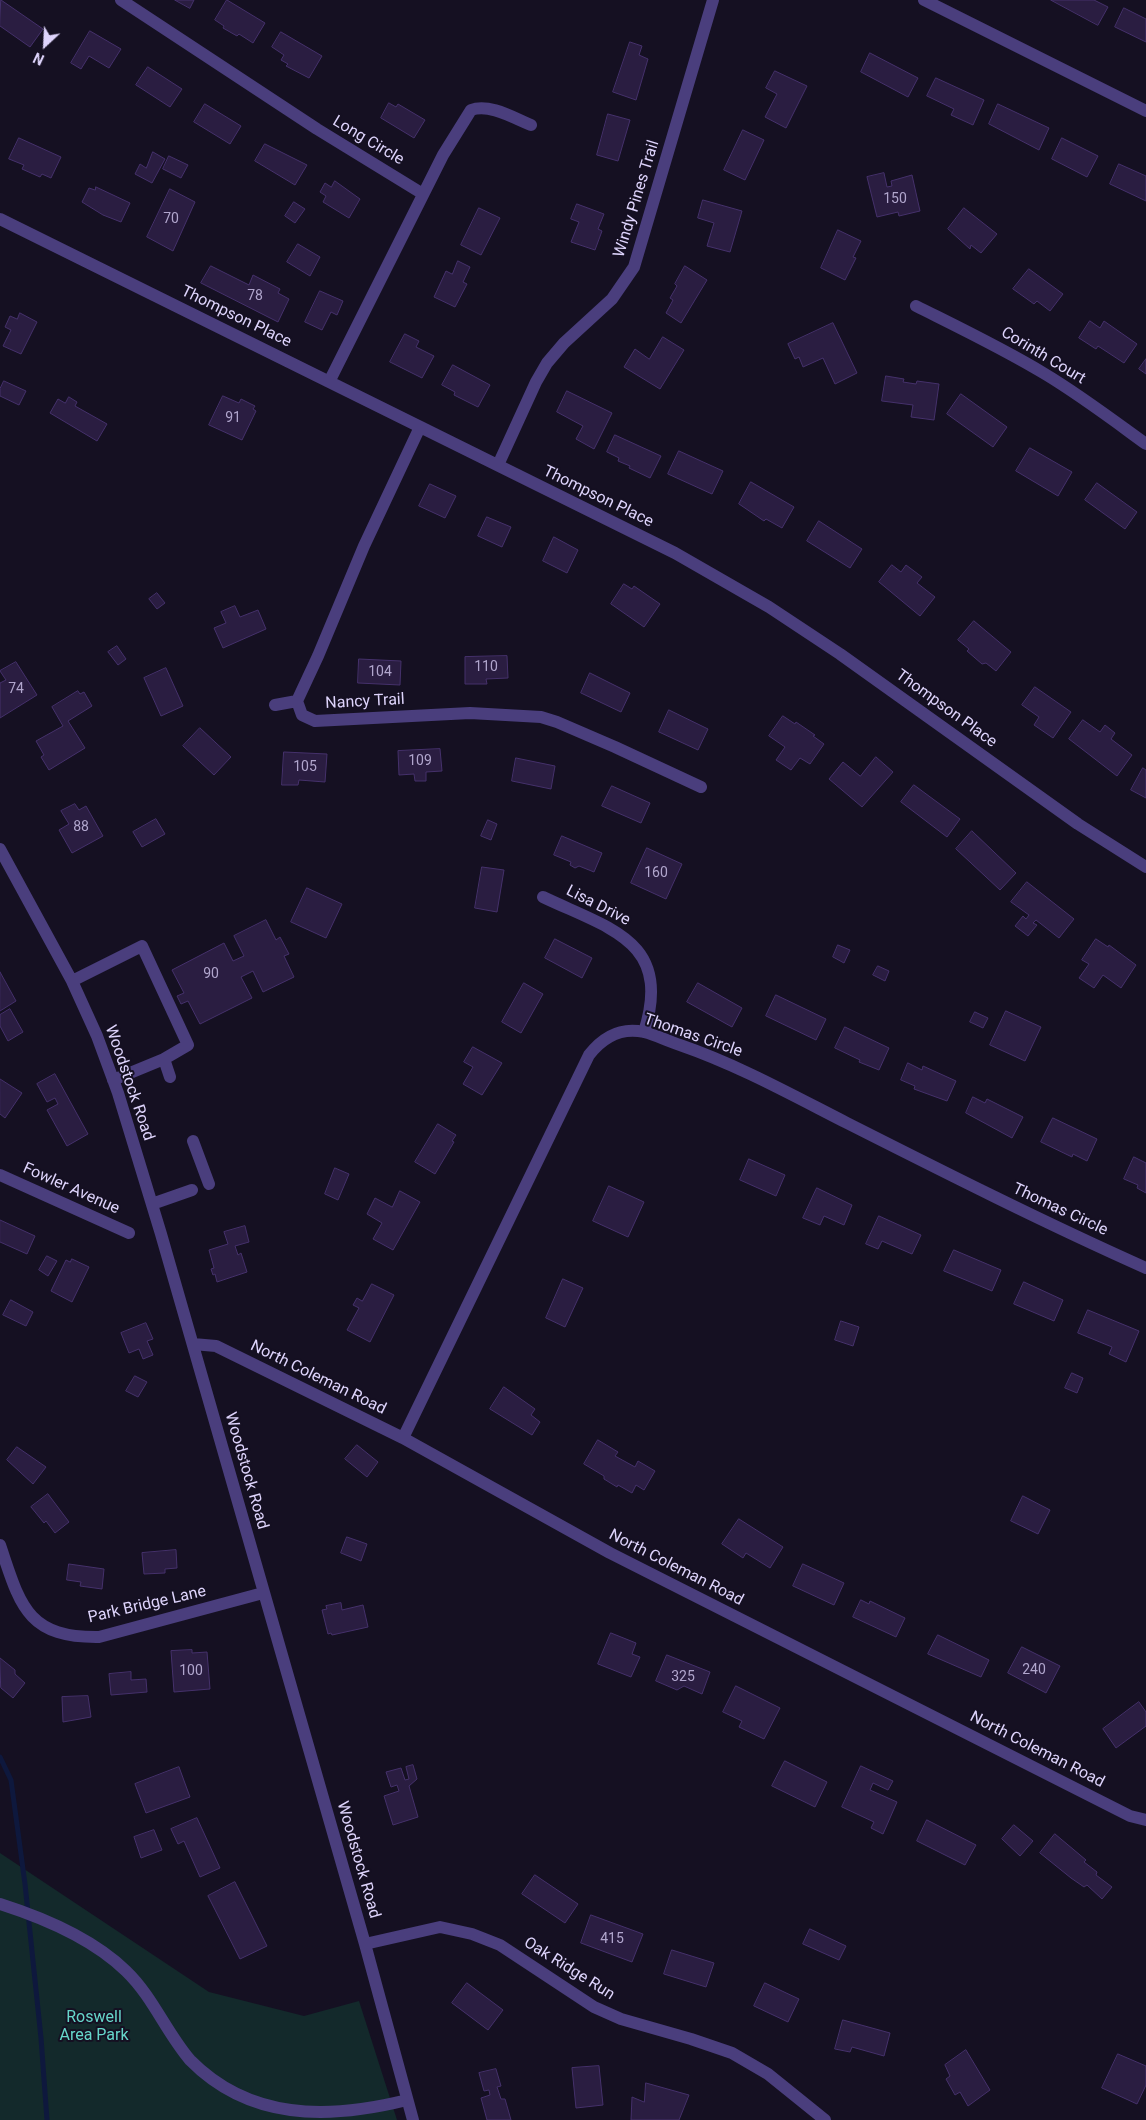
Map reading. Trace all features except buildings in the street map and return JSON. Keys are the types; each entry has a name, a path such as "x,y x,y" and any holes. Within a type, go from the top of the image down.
{"street":[{"name":"Long Circle","path":"121,0 317,129 424,194"},
{"name":"Windy Pines Trail","path":"498,465 546,364 564,343 612,299 634,267 713,0"},
{"path":"924,0 1146,111"},
{"path":"330,382 443,155 471,110 479,107 500,112 531,125"},
{"name":"Thompson Place","path":"0,219 675,553 770,607 840,654 1078,824 1146,867"},
{"name":"Corinth Court","path":"916,306 998,347 1045,374 1146,444"},
{"name":"Nancy Trail","path":"420,427 364,546 297,701 302,715 315,721 470,713 541,717 599,740 701,788"},
{"path":"275,704 297,701"},
{"name":"Woodstock Road","path":"0,850 72,981 97,1036 113,1080 193,1344 365,1944 413,2120"},
{"name":"Lisa Drive","path":"543,897 615,930 629,940 639,951 650,972 653,992 651,1010 644,1032"},
{"path":"72,981 142,946 188,1045 164,1058 113,1080"},
{"name":"Thomas Circle","path":"403,1438 589,1055 599,1042 611,1035 626,1031 644,1032 750,1073 982,1192 1146,1268"},
{"path":"164,1058 170,1076"},
{"path":"193,1141 209,1184"},
{"name":"Fowler Avenue","path":"0,1175 129,1233"},
{"path":"152,1204 192,1190"},
{"name":"North Coleman Road","path":"193,1344 216,1346 403,1438 610,1553 1122,1811 1146,1820"},
{"name":"Park Bridge Lane","path":"0,1545 18,1598 30,1615 47,1628 74,1637 99,1637 263,1593"},
{"path":"0,1904 38,1917 74,1935 103,1953 125,1970 147,1994 189,2060 219,2086 250,2104 270,2112 291,2116 314,2116 377,2108 406,2100"},
{"name":"Oak Ridge Run","path":"365,1944 440,1927 472,1934 500,1945 594,2007 621,2019 732,2053 768,2074 825,2120"}],"green space":[{"name":"Roswell Area Park","path":"0,1853 209,1992 304,2016 359,2001 397,2120 0,2120"}],"waterway":[{"path":"0,1757 11,1780 25,1884 41,2038 47,2120"}]}
